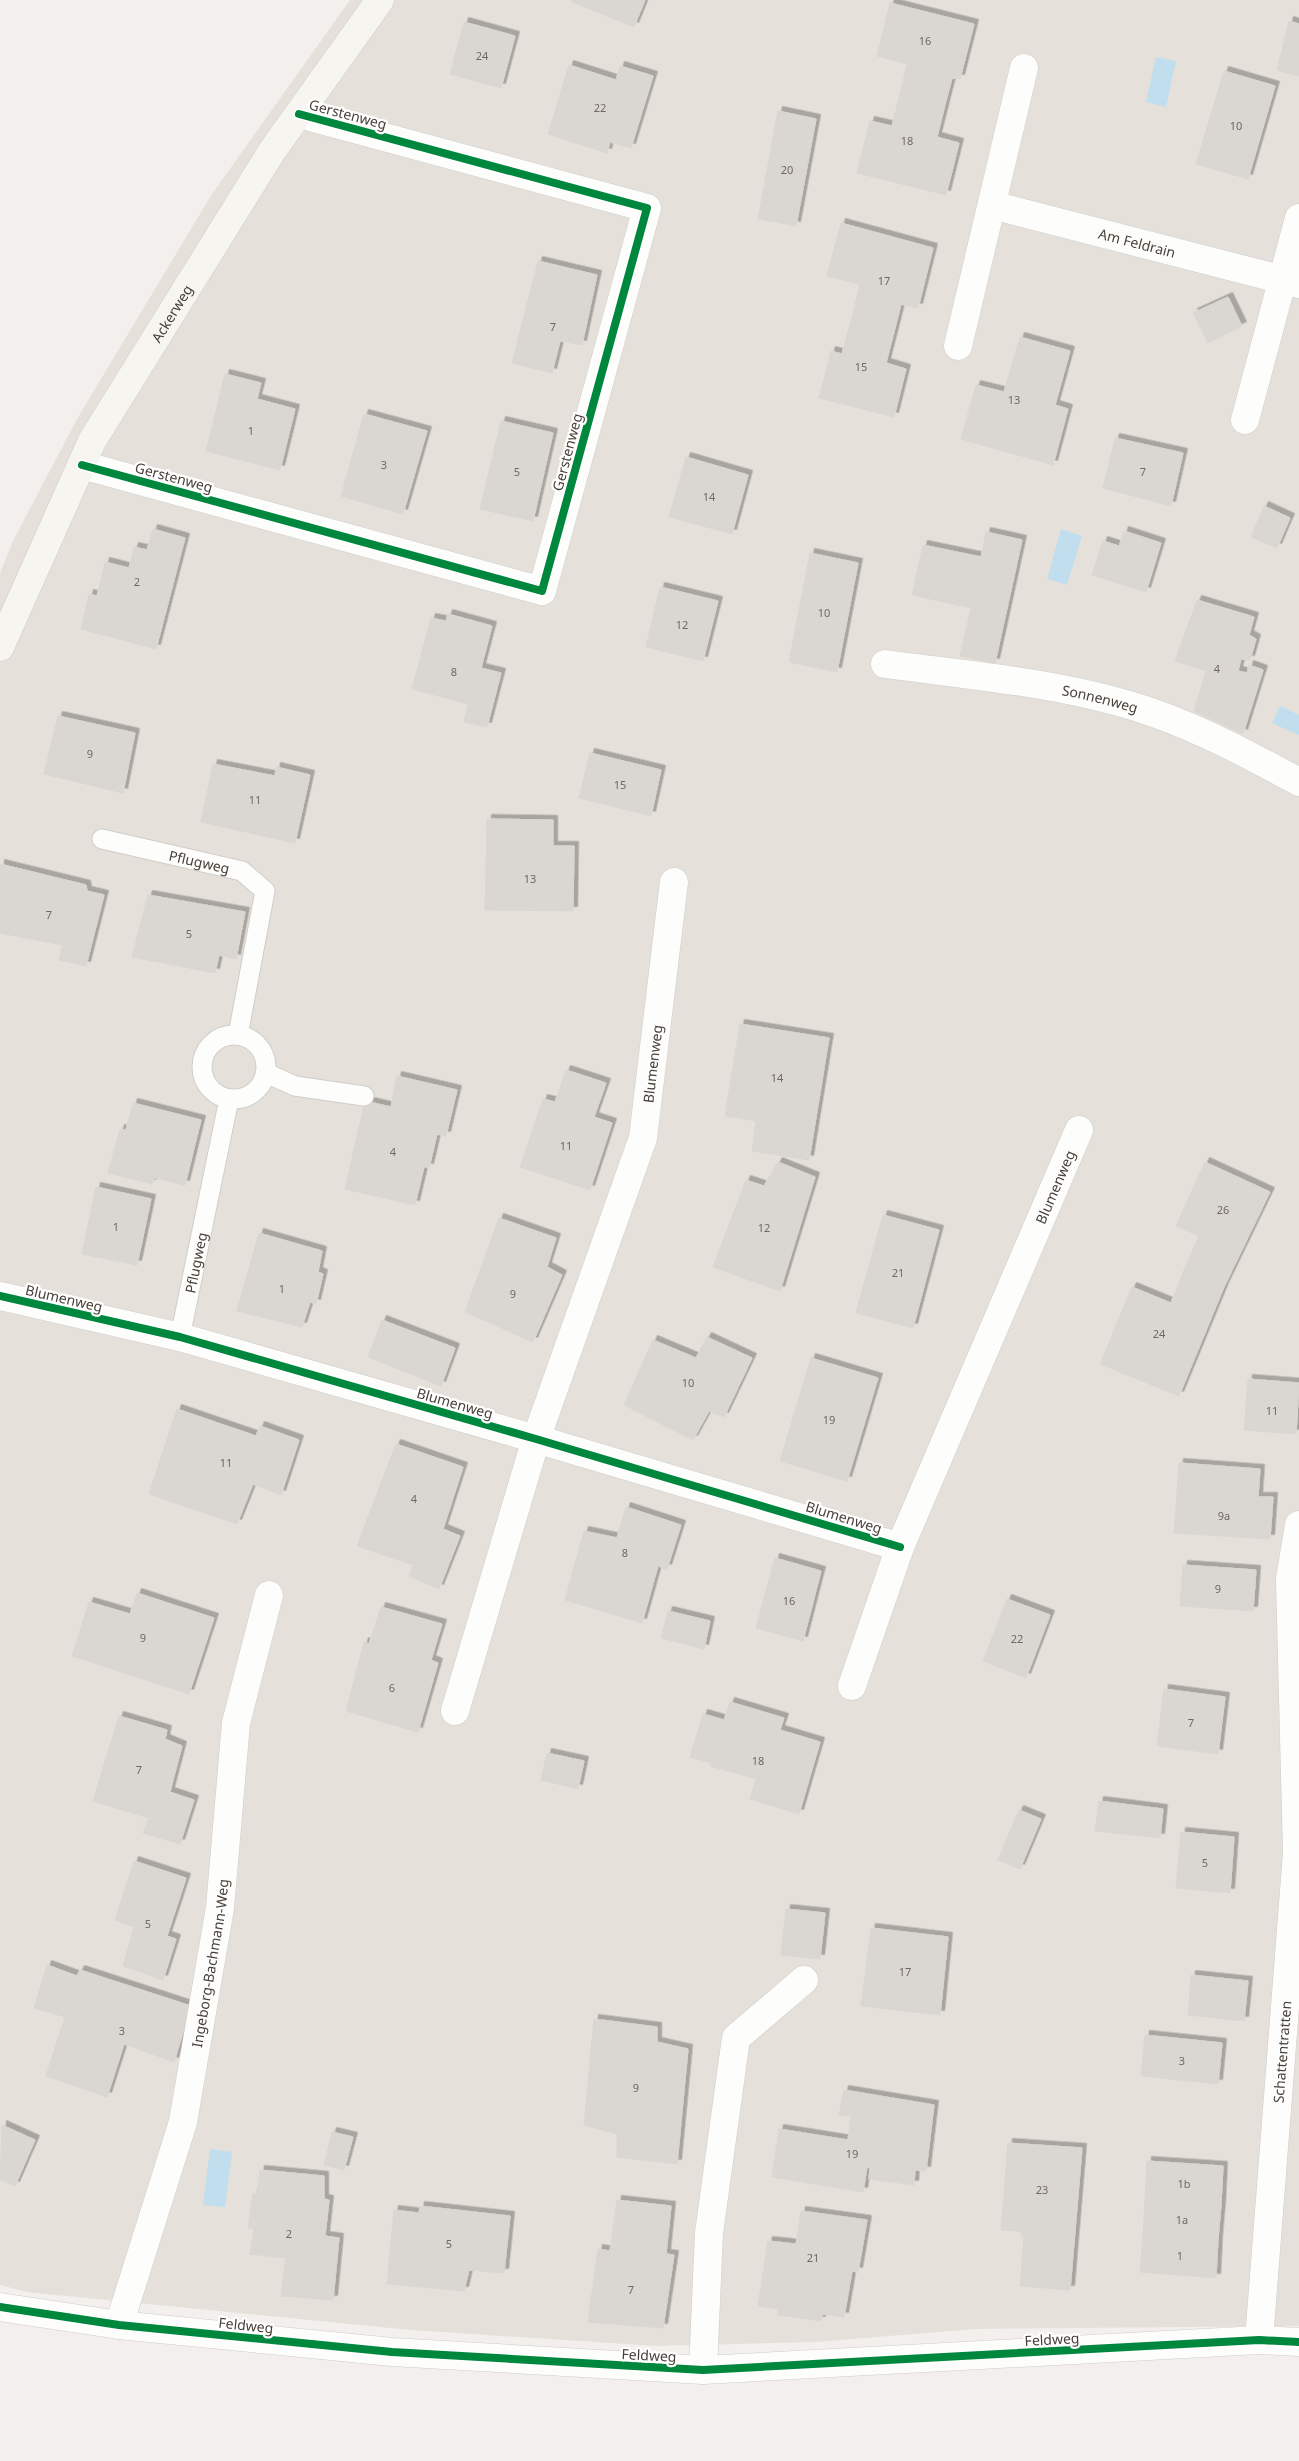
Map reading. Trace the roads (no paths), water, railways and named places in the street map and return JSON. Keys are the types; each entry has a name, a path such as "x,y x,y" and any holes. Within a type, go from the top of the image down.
{"street":[{"name":"Ackerweg","path":"0,646 92,441 272,151 380,0"},
{"path":"958,346 1024,68"},
{"name":"Gerstenweg","path":"82,465 542,591 647,208 299,114"},
{"name":"Am Feldrain","path":"992,205 1291,281"},
{"path":"1245,420 1291,281 1299,218"},
{"name":"Sonnenweg","path":"885,664 1063,689 1151,712 1219,740 1299,782"},
{"name":"Blumenweg","path":"455,1711 536,1439 643,1138 674,882"},
{"name":"Blumenweg","path":"852,1686 900,1547 1079,1130"},
{"name":"Blumenweg","path":"0,1296 180,1337 536,1439 900,1547"},
{"name":"Schattentratten","path":"1259,2340 1297,1853 1290,1579 1299,1525"},
{"name":"Ingeborg-Bachmann-Weg","path":"119,2325 183,2122 220,1908 236,1723 270,1595"},
{"path":"703,2370 709,2233 736,2038 804,1980"},
{"name":"Feldweg","path":"0,2307 119,2325 392,2352 703,2370 1259,2340 1299,2342"}],"lane":[{"name":"Pflugweg","path":"102,839 242,871 265,891 238,1035"},
{"path":"238,1035 256,1042 263,1051 266,1073 260,1087 251,1094 241,1099 230,1099 217,1094 208,1086 202,1065 208,1047 217,1039 238,1035"},
{"path":"266,1073 295,1086 364,1096"},
{"name":"Pflugweg","path":"180,1337 230,1099"}],"water":[{"path":"1156,57 1176,61 1166,107 1146,102"},
{"path":"1061,529 1082,536 1067,585 1047,579"},
{"path":"1280,706 1299,715 1299,735 1272,723"},
{"path":"210,2149 232,2152 225,2207 203,2205"}]}
